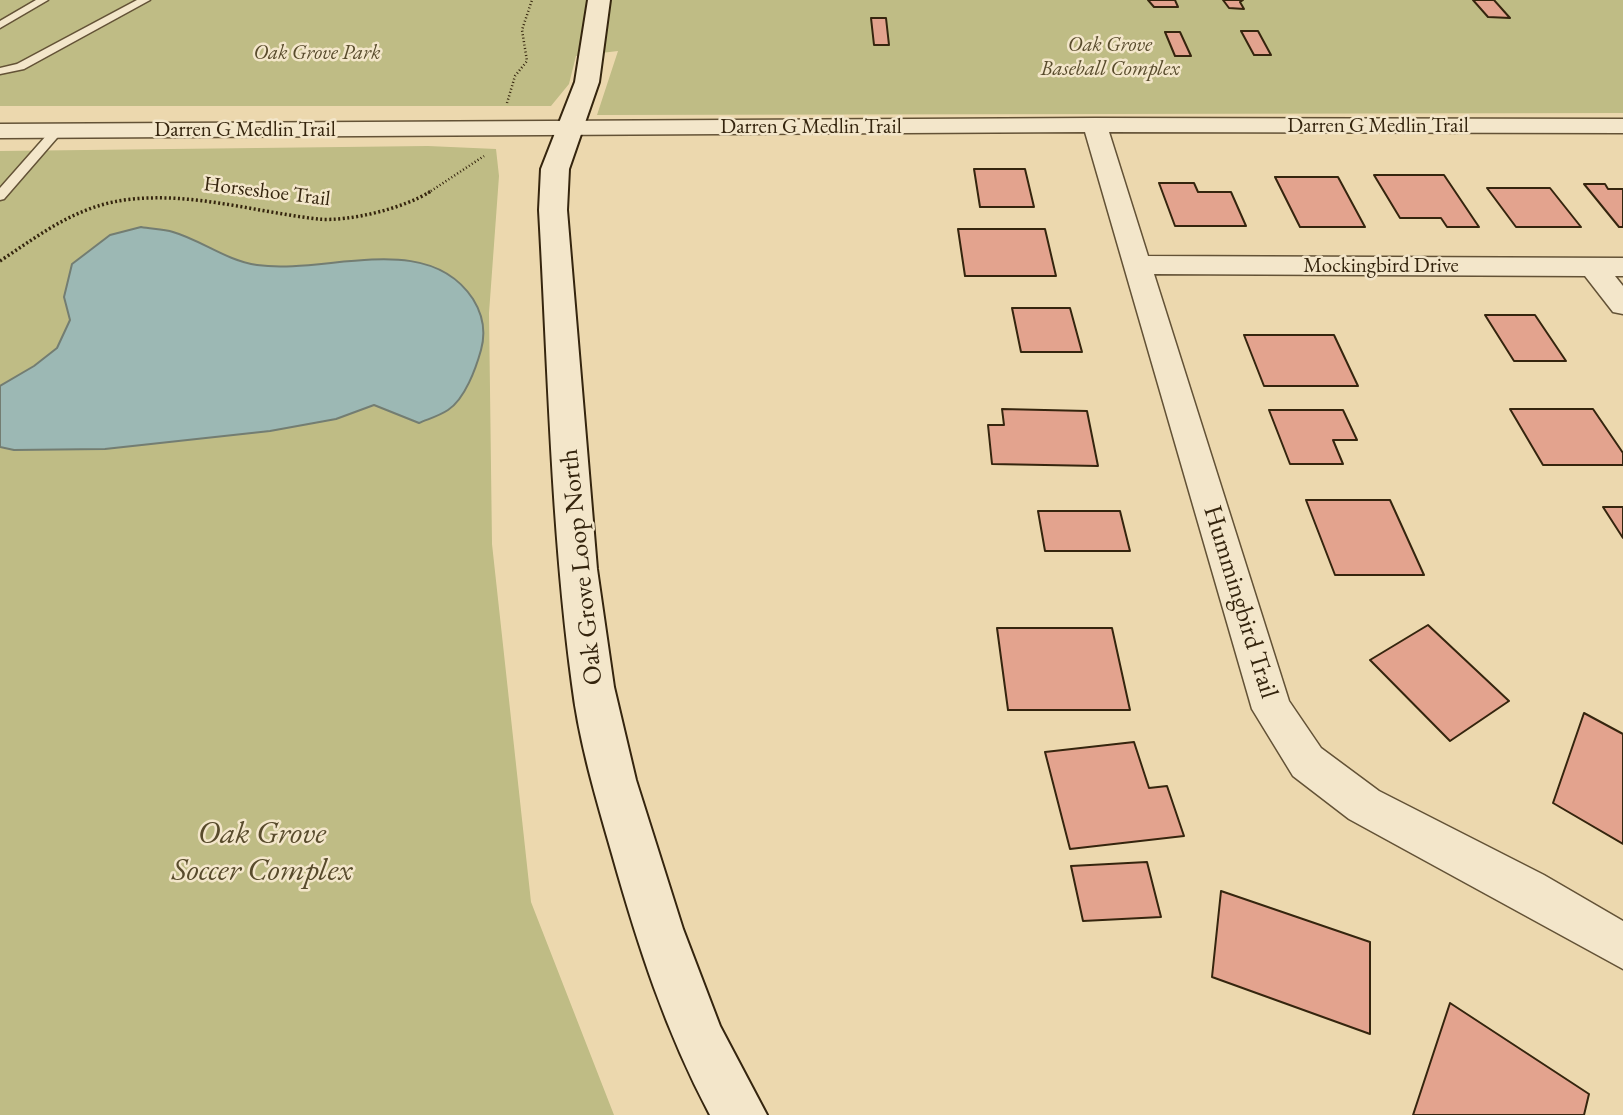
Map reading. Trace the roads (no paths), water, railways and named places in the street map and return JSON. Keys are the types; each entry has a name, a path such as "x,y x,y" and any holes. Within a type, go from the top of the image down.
{"street":[{"name":"Oak Grove Loop North","path":"599,0 587,82 555,169 553,210 578,569 593,688 613,779 658,929 700,1042 740,1115"},
{"name":"Darren G Medlin Trail","path":"0,131 502,122 570,128 1623,126"},
{"name":"Hummingbird Trail","path":"1095,125 1272,709 1307,762 1364,805 1528,891 1623,946"},
{"name":"Mockingbird Drive","path":"1138,265 1623,267"},
{"path":"1593,267 1623,305"}],"lane":[{"path":"0,24 43,0"},
{"path":"0,71 20,66 145,0"},
{"path":"1,194 57,131"}],"water":[{"path":"141,227 173,232 235,259 257,265 403,260 430,266 453,278 473,299 479,311 483,324 483,343 469,383 460,399 448,410 419,423 374,405 336,419 270,431 105,449 14,450 0,447 0,386 34,366 57,348 70,320 64,297 72,264 110,235"}],"park label":[{"name":"Oak Grove Park","path":"317,53"},
{"name":"Oak Grove Baseball Complex","path":"1110,57"},
{"name":"Oak Grove Soccer Complex","path":"262,852"}]}
